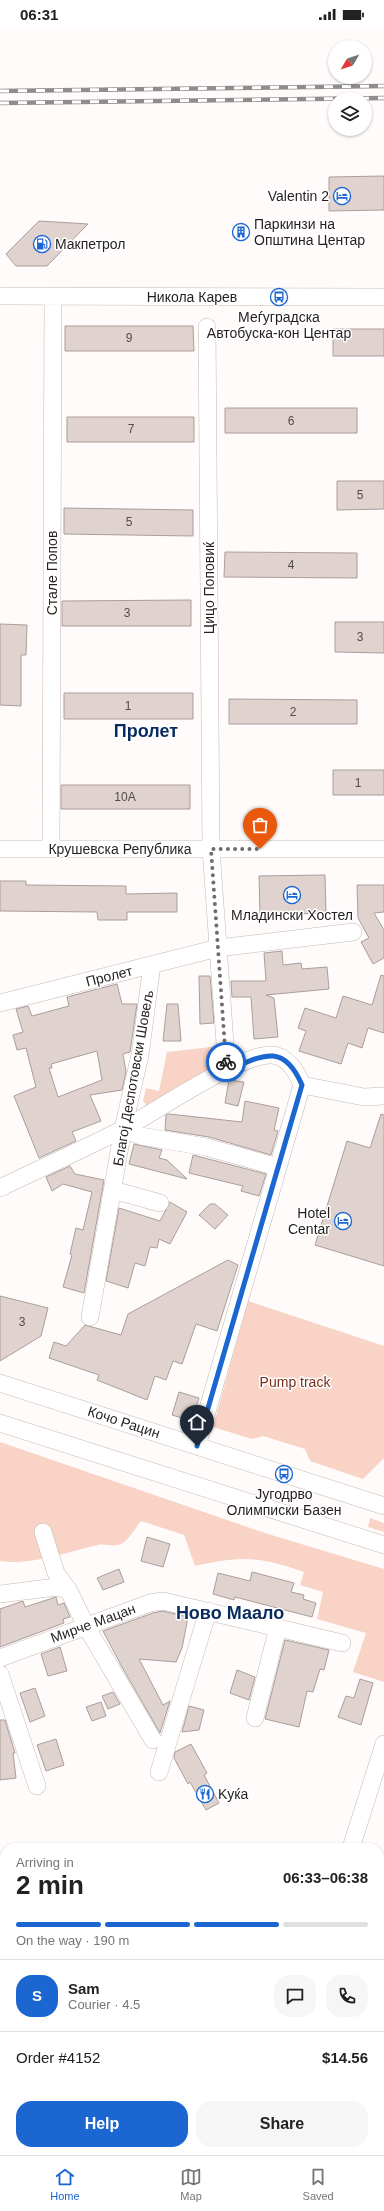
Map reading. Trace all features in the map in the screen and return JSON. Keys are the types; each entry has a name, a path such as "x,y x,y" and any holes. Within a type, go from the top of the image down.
{"street":[{"name":"Никола Карев","path":"0,296 384,297"},
{"name":"Стале Попов","path":"51,848 53,296"},
{"name":"Цицо Поповиќ","path":"207,327 211,849"},
{"name":"Крушевска Република","path":"0,849 384,849"},
{"path":"211,849 227,1071"},
{"name":"Пролет","path":"0,1003 218,948 353,932"},
{"name":"Благој Деспотовски Шовељ","path":"90,1317 123,1129 140,1055 152,965"},
{"path":"0,1188 123,1129 227,1071 261,1055 274,1055 286,1061 296,1070 302,1085 197,1446"},
{"path":"302,1085 364,1097 384,1096"},
{"path":"123,1129 141,1136 206,1147 278,1167"},
{"path":"112,1190 160,1203"},
{"name":"Кочо Рацин","path":"0,1383 384,1506"},
{"path":"0,1423 256,1506 384,1545"},
{"path":"43,1532 56,1573 69,1591 86,1626 153,1740"},
{"path":"0,1594 56,1587 69,1591"},
{"name":"Мирче Мацан","path":"0,1658 150,1603 163,1601 342,1643"},
{"path":"159,1772 208,1611"},
{"path":"255,1718 278,1627"},
{"path":"0,1674 37,1786"},
{"path":"353,1843 384,1744"}],"green space":[{"path":"220,1046 222,1068 148,1107 143,1101 146,1088 159,1091 167,1052"},
{"name":"Pump track","path":"248,1301 384,1346 384,1458 363,1479 310,1461 305,1449 263,1436 252,1439 213,1427"},
{"path":"0,1442 265,1533 384,1569 384,1682 353,1672 366,1633 317,1619 323,1592 300,1585 304,1572 262,1560 250,1559 225,1560 195,1566 184,1535 141,1521 131,1535 121,1544 97,1545 23,1562 0,1561"},
{"path":"370,1518 384,1523 384,1532 368,1527"}],"building":[{"path":"384,176 384,210 329,211 329,177"},
{"name":"Макпетрол","path":"39,221 88,224 47,266 16,266 6,254"},
{"path":"65,326 193,326 194,351 65,351"},
{"path":"333,329 384,329 384,356 333,356"},
{"path":"225,408 357,408 357,433 225,433"},
{"path":"67,417 194,417 194,442 67,442"},
{"path":"337,481 384,481 384,509 337,510"},
{"path":"64,508 193,510 193,536 64,534"},
{"path":"225,552 357,553 357,578 224,577"},
{"path":"191,600 191,626 62,626 62,601"},
{"path":"335,622 384,622 384,653 335,652"},
{"path":"0,624 27,625 26,655 21,655 21,706 0,705"},
{"path":"64,693 193,693 193,719 64,719"},
{"path":"229,699 357,700 357,724 229,724"},
{"path":"333,770 384,770 384,795 333,795"},
{"path":"61,785 190,785 190,809 61,809"},
{"name":"Младински Хостел","path":"325,875 326,913 260,915 259,876"},
{"path":"0,881 26,881 26,885 126,886 126,894 177,893 177,912 127,912 127,920 98,920 97,912 0,911"},
{"path":"357,885 384,885 384,912 374,913 384,930 384,958 373,964 361,942 369,938 358,918"},
{"path":"282,951 283,965 301,963 302,969 327,967 329,989 266,995 274,998 278,1037 254,1039 251,997 232,997 231,981 266,981 264,953"},
{"path":"381,975 384,976 384,1033 368,1028 362,1048 348,1043 341,1064 299,1051 306,1031 298,1028 305,1008 336,1018 343,996 372,1005"},
{"path":"199,976 210,976 214,1023 200,1024"},
{"path":"117,984 122,1004 137,1004 130,1052 123,1054 126,1072 122,1090 90,1095 101,1121 72,1132 76,1141 39,1158 14,1096 36,1087 26,1048 17,1050 13,1035 23,1032 16,1009 28,1006 32,1016 69,1006 67,997","holes":["97,1051 102,1080 58,1097 49,1068 52,1068 51,1064"]},
{"path":"167,1004 178,1004 181,1041 163,1041"},
{"path":"229,1080 244,1082 238,1106 225,1103"},
{"path":"245,1101 279,1108 274,1130 278,1131 271,1155 209,1137 165,1130 166,1115 169,1114 242,1122"},
{"path":"381,1114 384,1115 384,1266 315,1245 347,1141 370,1148"},
{"path":"134,1144 162,1150 159,1158 167,1160 187,1179 129,1164"},
{"path":"193,1155 266,1174 259,1196 241,1191 243,1186 189,1173"},
{"path":"70,1166 75,1174 104,1180 84,1293 63,1287 72,1255 70,1254 76,1228 83,1230 92,1192 63,1184 52,1191 46,1177"},
{"path":"170,1202 187,1212 170,1244 159,1239 157,1248 150,1247 145,1266 135,1263 128,1288 106,1281 119,1208 160,1221"},
{"path":"210,1204 215,1204 228,1215 215,1229 199,1215"},
{"path":"228,1260 238,1265 217,1331 196,1324 182,1364 173,1361 166,1380 155,1376 147,1400 97,1380 99,1375 49,1358 54,1342 66,1346 85,1325 121,1335 128,1314"},
{"path":"0,1296 48,1308 41,1336 0,1361"},
{"path":"179,1392 199,1398 192,1421 172,1415"},
{"path":"147,1537 170,1544 163,1567 141,1561"},
{"path":"119,1569 124,1582 103,1590 97,1578"},
{"path":"252,1572 294,1583 291,1592 304,1595 303,1599 316,1603 312,1617 235,1597 234,1600 213,1594 218,1573 250,1581"},
{"path":"56,1597 58,1605 64,1603 70,1617 63,1619 64,1623 0,1647 0,1609 23,1601 25,1607"},
{"path":"163,1611 188,1617 182,1648 176,1662 139,1659 163,1705 170,1701 160,1733 103,1631 153,1613"},
{"path":"285,1640 329,1650 324,1670 320,1669 313,1692 307,1691 299,1727 265,1719"},
{"path":"60,1647 67,1671 48,1676 41,1654"},
{"path":"237,1670 255,1677 249,1700 230,1693"},
{"path":"360,1679 373,1683 361,1725 338,1717 346,1696 354,1698"},
{"path":"35,1688 45,1716 30,1722 20,1693"},
{"path":"113,1692 120,1704 108,1709 102,1696"},
{"path":"101,1702 106,1716 92,1721 86,1707"},
{"path":"189,1706 204,1710 199,1730 182,1732"},
{"path":"0,1720 5,1720 15,1753 13,1753 16,1778 0,1780"},
{"path":"56,1739 64,1765 46,1771 37,1745"},
{"path":"191,1744 207,1773 204,1775 219,1803 206,1810 190,1782 188,1784 174,1758 175,1752"}],"railway":[{"path":"0,91 384,86"},
{"path":"0,103 384,98"}],"way so far":[{"path":"226,1062 211,849 260,849"}],"place":[{"name":"Valentin 2","path":"342,196"},
{"name":"Паркинзи на Општина Центар","path":"241,232"},
{"name":"Макпетрол","path":"42,244"},
{"name":"Меѓуградска Автобуска-кон Центар","path":"279,297"},
{"name":"Младински Хостел","path":"292,895"},
{"name":"Hotel Centar","path":"343,1221"},
{"name":"Југодрво Олимписки Базен","path":"284,1474"},
{"name":"Kуќа","path":"205,1794"}],"district":[{"name":"Пролет","path":"146,731"},
{"name":"Ново Маало","path":"230,1613"}],"route":[{"path":"197,1446 243,1283 302,1085 296,1070 286,1061 274,1055 261,1055 227,1071 226,1062"}]}
